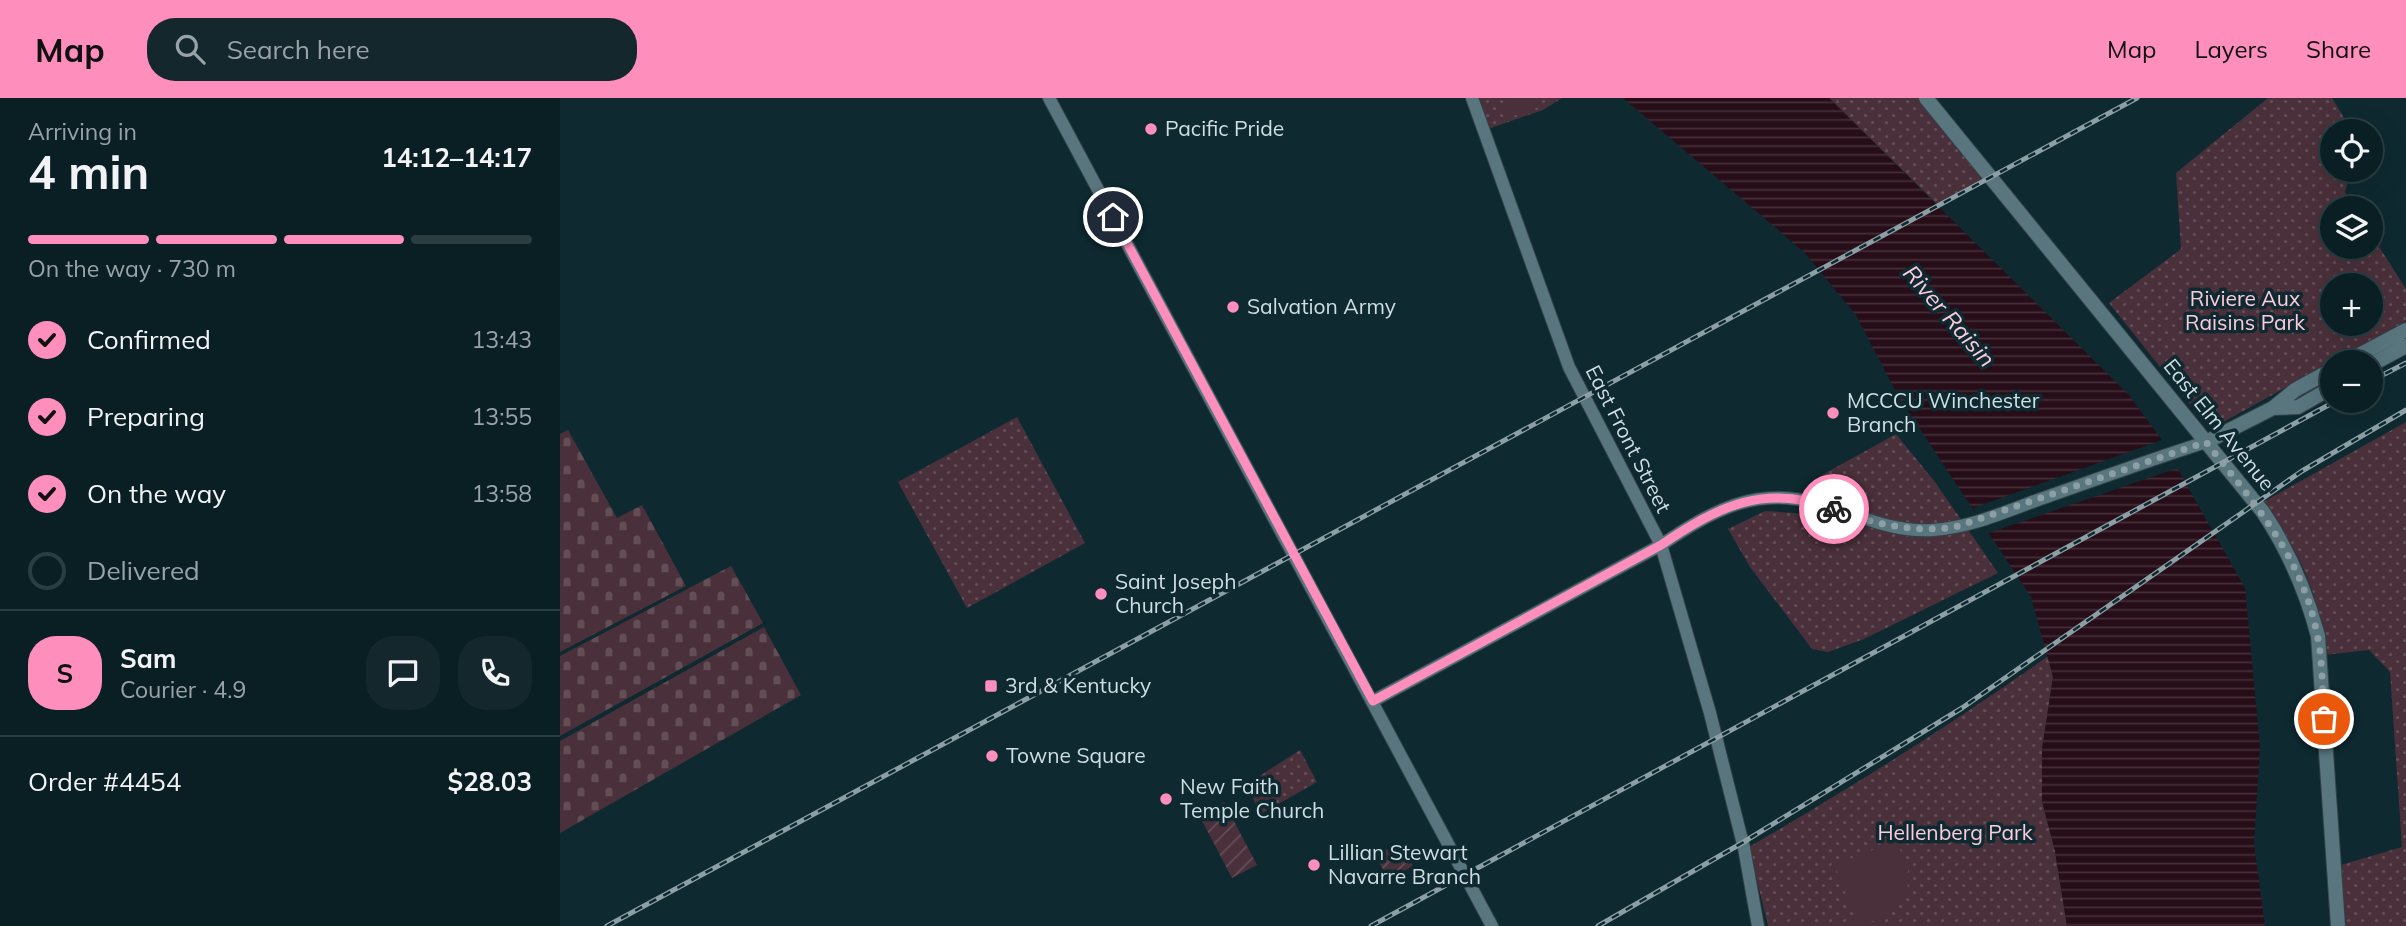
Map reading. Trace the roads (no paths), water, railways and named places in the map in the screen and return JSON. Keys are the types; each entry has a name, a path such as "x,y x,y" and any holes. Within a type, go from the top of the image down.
{"main road":[{"name":"East Elm Avenue","path":"1926,98 2277,532 2309,601 2318,636 2338,926"},
{"path":"2368,350 2406,330"},
{"path":"2383,358 2406,346"},
{"path":"2206,442 2273,408 2295,390 2320,376"},
{"path":"2273,408 2298,407 2320,394"}],"street":[{"path":"1049,98 1492,926"},
{"name":"East Front Street","path":"1472,98 1569,368 1661,545 1710,713 1744,848 1758,926"},
{"path":"1373,701 1661,545 1705,515 1740,502 1783,498 1818,503 1876,523 1931,531 1974,523 2206,442"}],"water":[{"name":"River Raisin","path":"1623,98 1829,98 2128,394 2159,436 2245,588 2260,747 2254,844 2265,926 2067,926 2055,851 2042,801 2042,749 2053,677 2031,597 1898,396 1856,315 1804,252"}],"railway":[{"path":"607,926 2137,98"},
{"path":"2383,375 2406,363"},
{"path":"1371,926 2320,410"},
{"path":"1598,926 1742,843 1962,708 2302,471 2406,410"}],"place":[{"name":"Pacific Pride","path":"1151,129"},
{"name":"Salvation Army","path":"1233,307"},
{"name":"MCCCU Winchester Branch","path":"1833,413"},
{"name":"Saint Joseph Church","path":"1101,594"},
{"name":"3rd & Kentucky","path":"991,686"},
{"name":"Towne Square","path":"992,756"},
{"name":"New Faith Temple Church","path":"1166,799"},
{"name":"Lillian Stewart Navarre Branch","path":"1314,865"}],"park label":[{"name":"Riviere Aux Raisins Park","path":"2245,311"},
{"name":"Hellenberg Park","path":"1955,833"}]}
